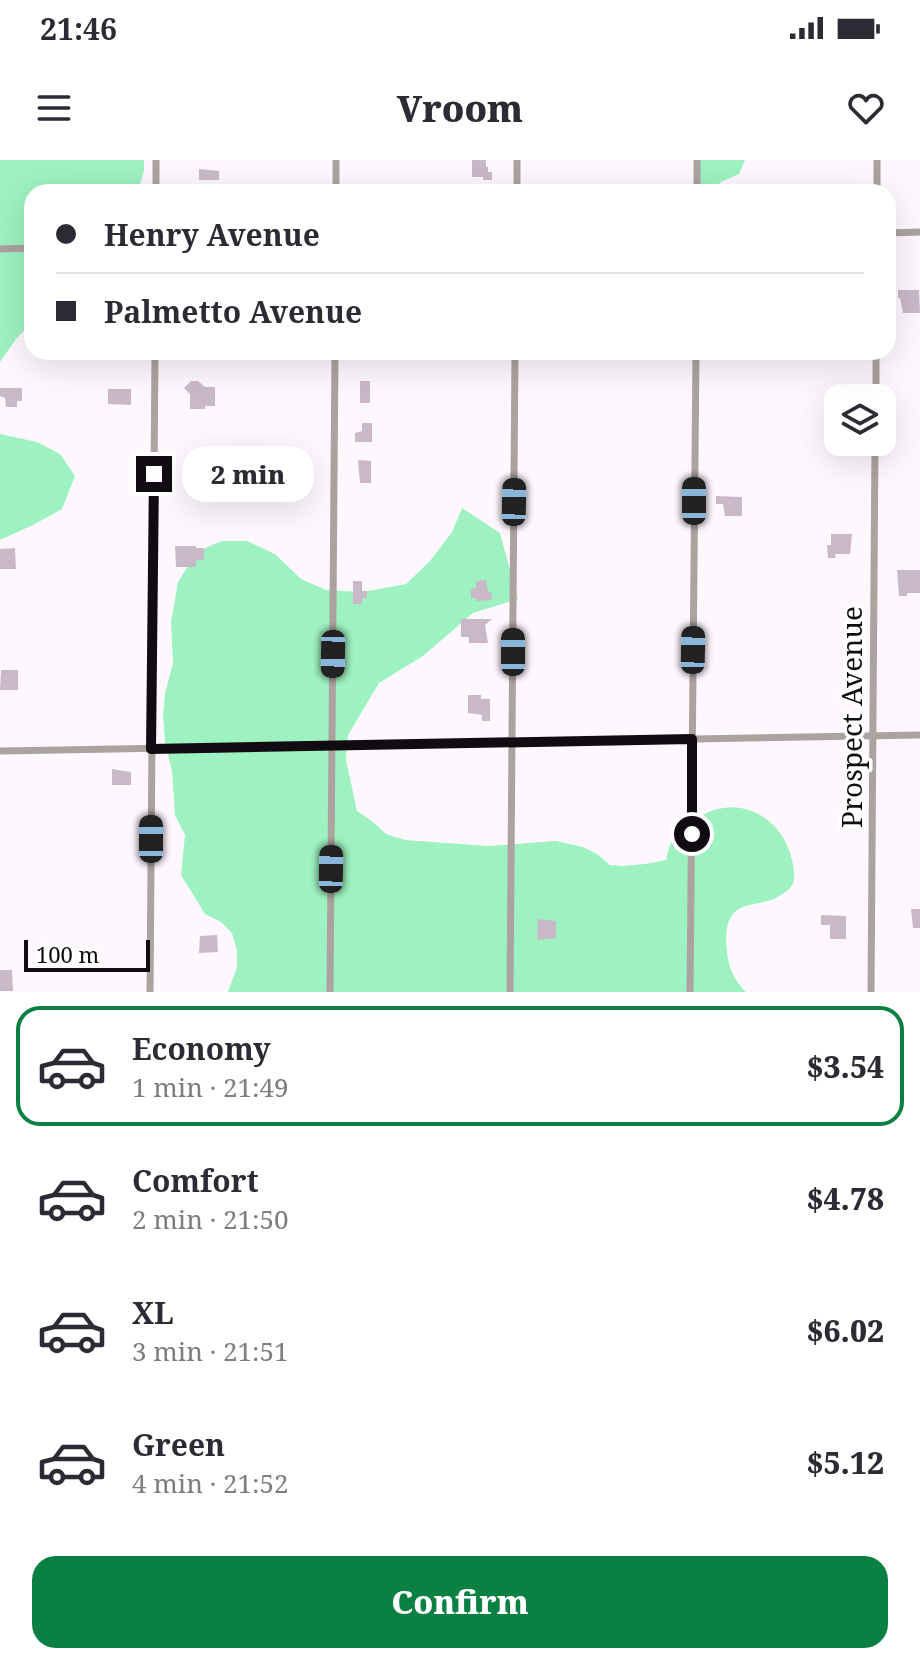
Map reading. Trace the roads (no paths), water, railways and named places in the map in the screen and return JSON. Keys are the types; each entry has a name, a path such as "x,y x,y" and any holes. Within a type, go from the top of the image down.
{"street":[{"path":"156,160 156,184"},
{"path":"336,160 336,184"},
{"path":"517,160 517,184"},
{"path":"697,160 697,184"},
{"path":"877,160 877,184"},
{"path":"896,233 920,232"},
{"path":"0,249 24,248"},
{"path":"150,992 155,360"},
{"path":"330,992 335,360"},
{"path":"510,992 515,360"},
{"path":"690,992 696,360"},
{"path":"876,360 876,384"},
{"name":"Prospect Avenue","path":"871,992 875,456"},
{"path":"0,751 920,735"}]}
